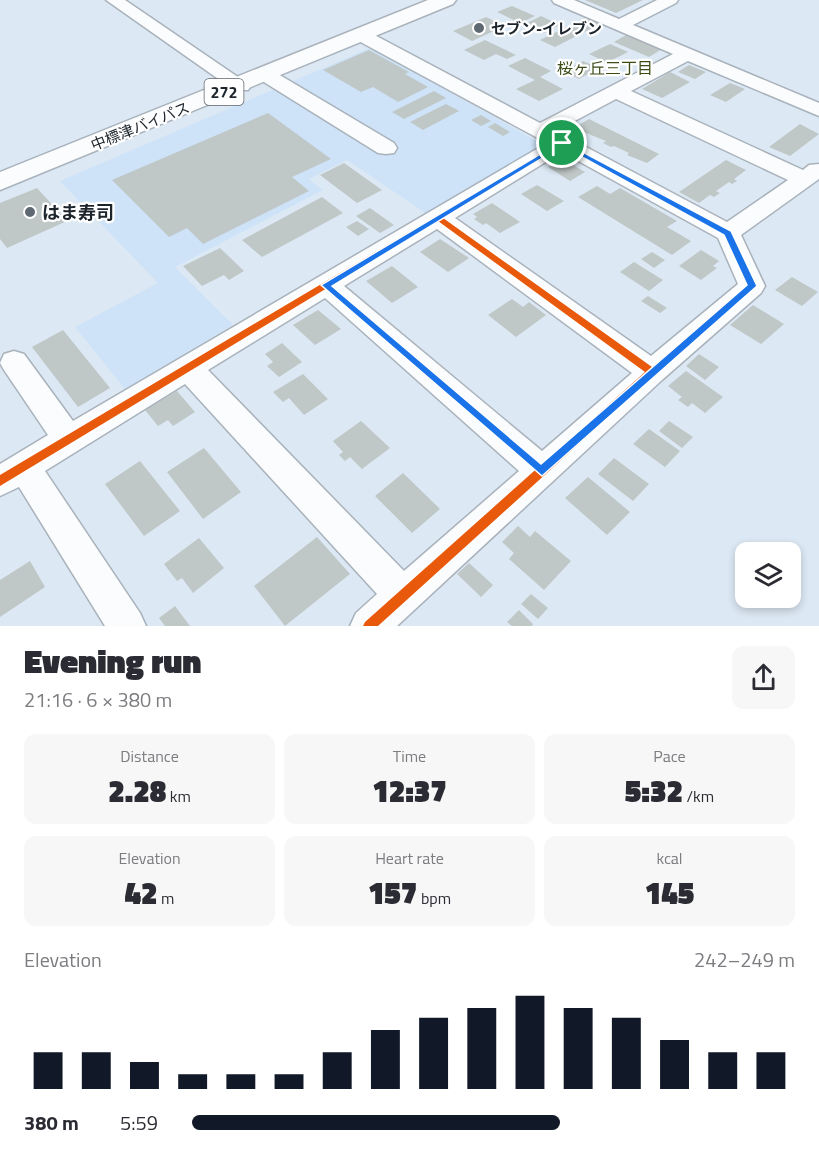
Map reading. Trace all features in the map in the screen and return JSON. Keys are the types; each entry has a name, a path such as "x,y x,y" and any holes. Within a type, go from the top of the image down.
{"highway":[{"name":"中標津バイパス","path":"0,182 241,86 446,0"}],"street":[{"path":"114,0 241,86"},
{"path":"560,0 819,110"},
{"path":"620,25 670,0"},
{"path":"361,35 728,233 752,286 652,372 369,626"},
{"path":"127,626 12,474 438,218 616,92 687,54"},
{"path":"266,75 386,148"},
{"path":"616,92 812,174"},
{"path":"728,233 812,174"},
{"path":"438,218 652,372"},
{"path":"326,285 542,471"},
{"path":"14,362 69,440"},
{"path":"188,368 403,596"}],"shaded area":[{"path":"370,48 544,145 427,214 347,160 309,179 323,190 175,267 233,325 125,389 75,327 158,283 60,181"}],"building":[{"path":"585,0 643,0 616,13"},
{"path":"512,6 535,16 520,23 497,12"},
{"path":"541,16 560,25 544,33 525,24"},
{"name":"セブン-イレブン","path":"486,17 505,26 472,41 453,31"},
{"path":"585,18 600,24 555,47 540,40"},
{"path":"626,35 662,49 649,57 614,42"},
{"path":"485,40 516,55 507,59 496,54 484,60 464,50"},
{"path":"610,44 628,52 612,60 619,64 614,66 589,54"},
{"path":"369,50 409,72 405,74 428,87 398,102 373,87 361,92 323,70"},
{"path":"525,58 551,71 540,77 563,89 539,101 516,89 535,80 508,66"},
{"path":"583,61 599,68 579,79 564,71"},
{"path":"689,65 706,72 695,79 678,72"},
{"path":"670,72 690,82 662,98 642,89"},
{"path":"730,83 745,89 726,102 710,95"},
{"path":"434,91 446,98 404,119 392,112"},
{"path":"446,104 459,111 423,130 410,122"},
{"path":"268,113 331,159 292,177 309,191 203,244 187,228 169,237 112,180"},
{"path":"481,115 491,121 481,126 471,120"},
{"path":"589,119 659,154 647,163 627,155 629,153 614,146 603,143 606,141 581,131 584,130 577,126"},
{"path":"495,123 510,132 503,136 488,127"},
{"path":"800,124 819,134 790,156 769,147"},
{"path":"563,159 585,172 570,181 548,167"},
{"path":"726,160 746,170 734,179 737,181 732,184 729,182 716,191 720,193 714,197 710,195 699,203 679,192"},
{"path":"344,163 382,190 357,203 320,175"},
{"path":"537,185 564,201 547,211 521,194"},
{"path":"597,186 610,194 620,188 677,221 667,227 691,241 672,255 578,197"},
{"name":"はま寿司","path":"37,188 67,221 7,248 0,239 0,203"},
{"path":"322,197 343,213 262,257 242,240"},
{"path":"492,203 520,222 500,233 486,223 483,225 474,219 477,217 473,214"},
{"path":"370,208 394,225 380,233 356,216"},
{"path":"357,221 369,229 358,236 346,227"},
{"path":"440,239 469,258 448,272 420,252"},
{"path":"220,248 244,271 229,280 224,275 202,286 183,266"},
{"path":"701,250 719,261 713,266 717,268 701,280 679,266"},
{"path":"652,252 665,260 654,268 641,259"},
{"path":"634,262 663,280 649,291 620,272"},
{"path":"392,266 418,287 392,303 366,281"},
{"path":"792,277 818,292 802,306 775,290"},
{"path":"648,296 667,308 660,313 641,301"},
{"path":"512,299 523,307 529,302 546,315 516,337 488,315"},
{"path":"753,305 784,324 761,344 730,325"},
{"path":"318,310 341,329 315,345 293,325"},
{"path":"63,330 110,388 78,407 32,347"},
{"path":"282,343 302,362 279,377 267,366 273,362 265,354"},
{"path":"699,354 719,367 705,380 686,366"},
{"path":"686,371 723,397 705,413 692,403 688,407 678,400 682,397 668,386"},
{"path":"303,374 328,399 304,415 289,398 283,402 273,392"},
{"path":"177,391 195,412 173,426 168,420 158,426 145,410"},
{"path":"361,421 390,448 362,469 350,457 345,461 339,455 343,452 333,441"},
{"path":"669,421 693,437 682,448 659,431"},
{"path":"649,429 680,451 665,467 633,444"},
{"path":"204,448 241,492 203,519 167,472"},
{"path":"614,458 649,484 633,501 598,474"},
{"path":"140,461 180,511 144,536 105,484"},
{"path":"403,473 440,509 412,533 375,496"},
{"path":"588,477 630,512 607,535 565,498"},
{"path":"518,526 530,537 535,531 571,561 544,590 509,559 514,553 502,542"},
{"path":"317,537 350,574 285,626 254,586"},
{"path":"199,538 224,568 193,593 182,578 177,581 164,564"},
{"path":"30,561 45,587 0,617 0,580"},
{"path":"469,563 493,585 481,597 457,574"},
{"path":"531,594 548,608 538,619 521,604"},
{"path":"175,606 190,626 165,626 159,618"},
{"path":"519,610 533,624 532,626 512,626 507,622"}],"cycle path":[{"path":"0,481 562,143 728,233 752,286 652,372"},
{"path":"369,626 652,372 438,218"}],"place":[{"name":"セブン-イレブン","path":"479,28"},
{"name":"はま寿司","path":"30,212"}],"district":[{"name":"桜ヶ丘三丁目","path":"605,68"}],"route":[{"path":"562,143 728,233 752,286 542,471 326,285 562,143"}]}
